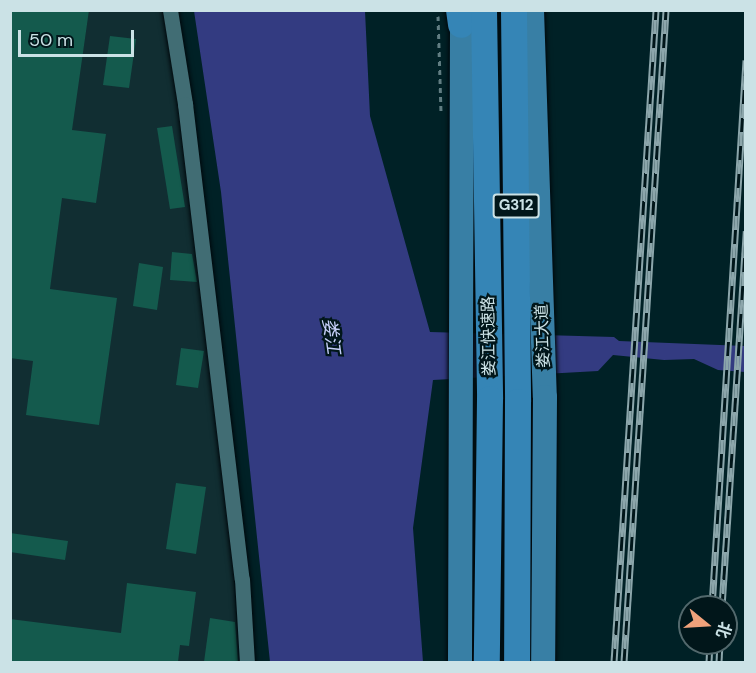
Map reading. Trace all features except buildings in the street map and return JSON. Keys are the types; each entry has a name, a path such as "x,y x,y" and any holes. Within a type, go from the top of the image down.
{"highway":[{"name":"娄江快速路","path":"484,10 490,399 487,663"},
{"name":"娄江快速路","path":"514,10 518,402 517,663"}],"main road":[{"name":"娄江大道","path":"532,10 545,384 543,663"},
{"path":"460,16 460,663"}],"street":[{"path":"170,10 185,104 242,579 247,663"}],"shaded area":[{"path":"10,11 164,11 175,82 232,549 239,662 11,662"}],"water":[{"name":"娄江","path":"194,11 365,11 370,116 430,332 614,337 619,341 745,346 745,372 718,370 694,359 664,360 613,355 598,371 433,380 413,528 423,662 270,662 221,192"}],"railway":[{"path":"614,662 656,10"},
{"path":"624,662 666,10"},
{"path":"713,595 746,60"},
{"path":"723,595 746,231"},
{"path":"709,655 709,662"},
{"path":"719,655 719,662"}]}
